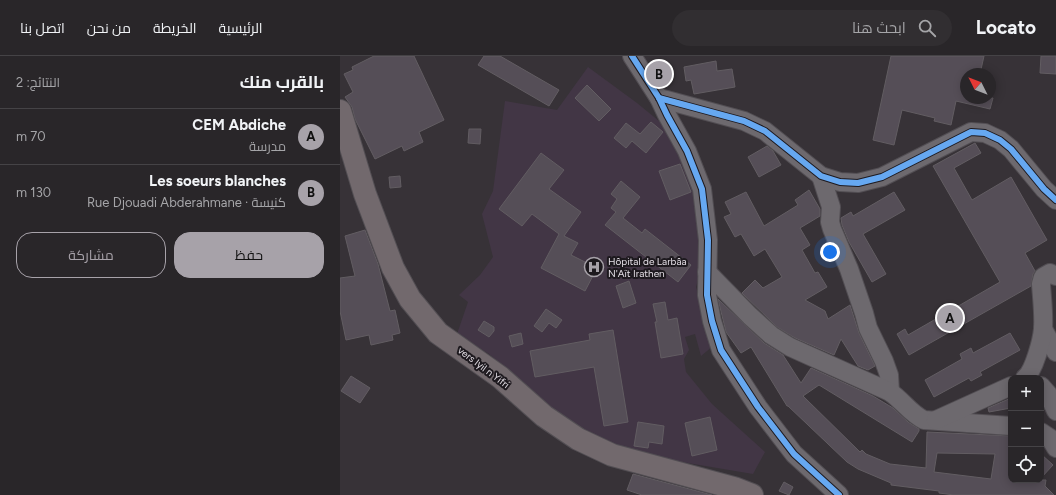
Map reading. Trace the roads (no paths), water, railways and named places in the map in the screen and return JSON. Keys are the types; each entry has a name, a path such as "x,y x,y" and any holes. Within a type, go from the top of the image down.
{"main road":[{"name":"vers Iγil n Yifri","path":"340,111 365,194 393,268 410,300 438,333 500,377 544,416 578,439 612,455 734,488 752,495"}],"street":[{"path":"632,56 659,98 687,151 702,189 708,240 707,295 712,321 721,350 758,407 794,454 839,495"},
{"path":"659,98 744,121 764,130 821,176 840,182 858,183 882,177 971,132 985,133 1000,140 1011,149 1044,189 1056,200"},
{"path":"821,176 831,207 830,222 832,229 848,269 868,328 889,375 890,392"},
{"path":"707,272 771,335 790,347 890,392 899,398 917,416 924,420 1008,426"},
{"path":"1033,375 1043,329 1041,284 1043,277 1047,274 1050,273 1056,276"},
{"path":"1043,329 1056,352"},
{"path":"934,421 1008,387"},
{"path":"1044,390 1048,394 1056,411"},
{"path":"1044,434 1050,438 1056,448"}],"place":[{"name":"Les soeurs blanches","path":"659,74"},
{"name":"Hôpital de Larbâa N'Aït Irathen","path":"594,267"},
{"name":"CEM Abdiche","path":"950,318"}]}
